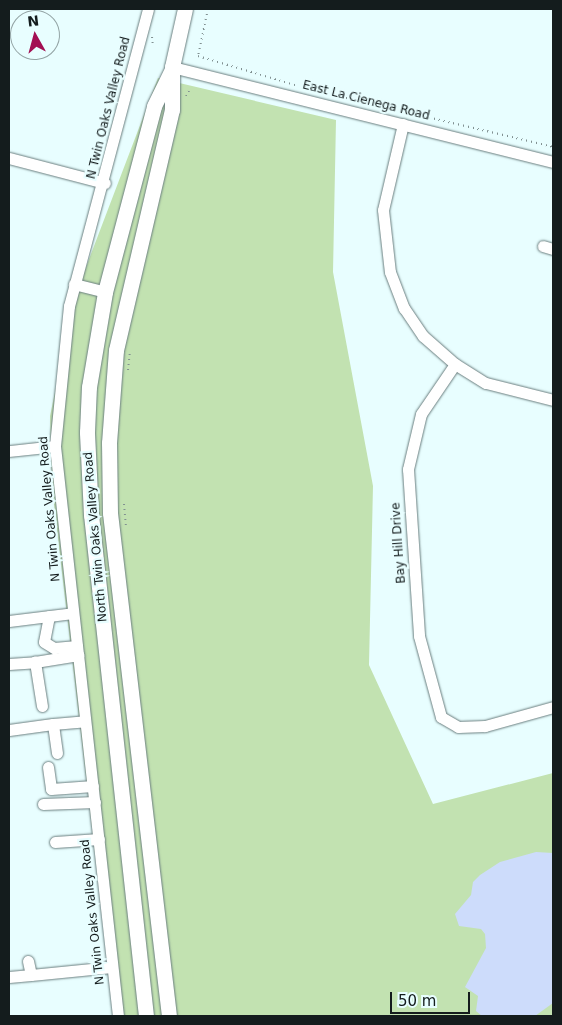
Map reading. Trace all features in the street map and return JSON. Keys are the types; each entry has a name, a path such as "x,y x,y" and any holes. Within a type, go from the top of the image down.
{"main road":[{"name":"North Twin Oaks Valley Road","path":"169,1016 110,513 121,379 140,242 172,110 172,68 185,9"},
{"name":"North Twin Oaks Valley Road","path":"146,1016 91,515 89,387 105,292 154,106 172,68"},
{"path":"121,379 108,345 114,307 105,292 120,279 127,253 140,242"}],"street":[{"name":"N Twin Oaks Valley Road","path":"118,1016 55,446 58,387 74,284 105,183 148,9"},
{"name":"East La Cienega Road","path":"172,68 553,162"},
{"path":"403,124 383,210 390,272 423,336 455,364 486,383 553,400"},
{"path":"9,158 105,183"},
{"path":"74,284 105,292"},
{"name":"Bay Hill Drive","path":"455,364 421,414 408,469 419,636 441,717 450,724 485,726 524,718 553,707"},
{"path":"9,451 55,446"},
{"path":"9,620 73,613"},
{"path":"48,616 44,642 54,648 78,650"},
{"path":"9,664 35,662 78,650"},
{"path":"35,662 42,706"},
{"path":"9,730 85,721"},
{"path":"53,724 57,753"},
{"path":"48,767 51,789 93,786"},
{"path":"43,804 95,802"},
{"path":"55,842 99,839"},
{"path":"28,961 31,975"},
{"path":"9,977 112,967"}],"path":[{"path":"208,9 198,56 304,88"},
{"path":"183,106 190,89"},
{"path":"313,90 553,147"},
{"path":"121,379 131,341"},
{"path":"123,499 127,538"}],"green space":[{"path":"158,78 336,120 333,272 373,486 369,665 433,804 553,773 553,1016 114,1016 52,487 50,416 75,296"}],"water":[{"path":"536,852 553,853 553,1003 535,1016 482,1016 476,1011 478,996 465,987 486,948 485,934 481,929 459,926 455,914 471,895 473,882 480,875 500,862"}]}
